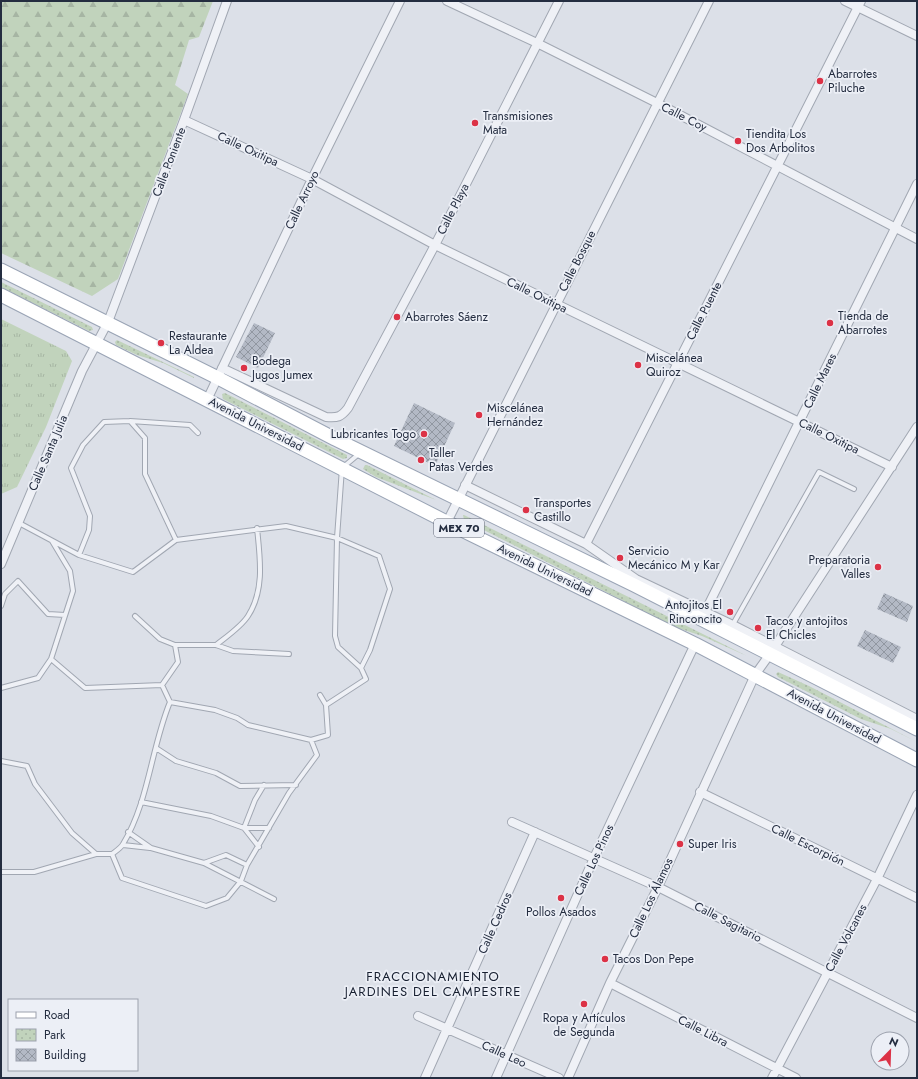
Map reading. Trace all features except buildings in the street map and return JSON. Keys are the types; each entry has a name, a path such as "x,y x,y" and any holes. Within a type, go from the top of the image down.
{"main road":[{"name":"Avenida Universidad","path":"1,270 108,322 220,373 362,452 730,629 917,729"},
{"name":"Avenida Universidad","path":"1,295 446,522 695,644 917,760"}],"street":[{"name":"Calle Poniente","path":"97,343 108,322 227,1"},
{"name":"Calle Arroyo","path":"207,400 312,179 400,1"},
{"name":"Calle Coy","path":"447,1 537,43 657,103 917,239"},
{"name":"Calle Playa","path":"220,373 326,417 338,418 343,415 435,246 559,1"},
{"name":"Calle Bosque","path":"446,522 709,1"},
{"path":"845,1 859,4 917,36"},
{"name":"Calle Puente","path":"586,544 859,4"},
{"name":"Calle Oxitipa","path":"184,120 312,179 435,246 892,467"},
{"name":"Calle Mares","path":"703,616 917,184"},
{"name":"Calle Santa Julia","path":"1,564 82,371 97,343"},
{"name":"Calle Los Álamos","path":"568,1078 610,983 658,886 755,675 917,427"},
{"path":"465,485 586,544 636,579 703,616"},
{"name":"Calle Los Pinos","path":"496,1078 594,858 695,644"},
{"path":"772,651 917,719"},
{"name":"Calle Escorpión","path":"700,792 917,898"},
{"name":"Calle Volcanes","path":"772,1078 877,879 917,795"},
{"name":"Calle Sagitario","path":"512,822 658,886 917,1018"},
{"name":"Calle Cedros","path":"425,1078 535,832"},
{"name":"Calle Libra","path":"610,983 796,1078"},
{"name":"Calle Leo","path":"418,1016 559,1078"}],"lane":[{"path":"130,421 145,438 144,474 176,540"},
{"path":"79,555 89,530 90,516 71,468 83,445 104,422 130,421 190,425 198,434"},
{"path":"326,705 366,679 361,668 338,647 335,636 337,538 342,468 362,452"},
{"path":"730,629 819,472 854,489"},
{"path":"19,523 79,555 134,572 176,540 257,528 286,526 337,538 378,556 390,589 370,650 361,668"},
{"path":"216,645 248,617 256,598 261,574 257,528"},
{"path":"1,688 38,678 51,659 73,591 70,571 52,541"},
{"path":"1,606 4,594 18,581 48,614 65,615"},
{"path":"135,616 160,639 175,645 216,645 233,651 289,654"},
{"path":"162,685 178,662 175,645"},
{"path":"51,659 85,688 162,685"},
{"path":"1,872 34,872 96,854 112,854 123,846 141,802 162,722 170,702 162,685"},
{"path":"170,702 215,710 237,718 248,725 311,740 328,735 326,705 320,695"},
{"path":"112,854 122,878 206,906 227,898 241,881 247,865 289,793 318,755 311,740"},
{"path":"156,748 176,761 216,773 240,786 296,785"},
{"path":"1,761 26,766 35,784 72,833 96,854"},
{"path":"244,828 255,800 264,786"},
{"path":"141,802 211,816 244,828 269,828"},
{"path":"244,828 259,846"},
{"path":"128,832 151,848"},
{"path":"123,846 151,848 204,863 274,899"},
{"path":"204,863 226,855 247,865"}],"green space":[{"path":"1,1 213,1 199,37 189,40 175,85 188,94 118,279 92,296 1,253"},
{"path":"1,282 92,327 93,330 89,331 1,287"},
{"path":"1,319 66,351 72,361 46,427 17,487 1,494"},
{"path":"117,340 194,378 163,363 137,355 116,345 115,342"},
{"path":"225,393 347,455 347,458 343,459 223,399 222,394"},
{"path":"365,465 436,500 376,477 363,469"},
{"path":"463,515 747,656 702,636 675,627 464,520"},
{"path":"778,672 809,686 917,742 891,729 861,719 778,677 776,674"}],"place":[{"name":"Abarrotes Piluche","path":"820,81"},
{"name":"Transmisiones Mata","path":"475,123"},
{"name":"Tiendita Los Dos Arbolitos","path":"738,141"},
{"name":"Abarrotes Sáenz","path":"397,317"},
{"name":"Tienda de Abarrotes","path":"830,323"},
{"name":"Restaurante La Aldea","path":"161,343"},
{"name":"Miscelánea Quiroz","path":"638,365"},
{"name":"Bodega Jugos Jumex","path":"244,368"},
{"name":"Miscelánea Hernández","path":"479,415"},
{"name":"Lubricantes Togo","path":"424,434"},
{"name":"Taller Patas Verdes","path":"421,460"},
{"name":"Transportes Castillo","path":"526,510"},
{"name":"Servicio Mecánico M y Kar","path":"620,558"},
{"name":"Preparatoria Valles","path":"878,567"},
{"name":"Antojitos El Rinconcito","path":"730,612"},
{"name":"Tacos y antojitos El Chicles","path":"758,628"},
{"name":"Super Iris","path":"680,844"},
{"name":"Pollos Asados","path":"561,898"},
{"name":"Tacos Don Pepe","path":"605,959"},
{"name":"Ropa y Artículos de Segunda","path":"584,1004"}],"district":[{"name":"FRACCIONAMIENTO JARDINES DEL CAMPESTRE","path":"433,984"}]}
